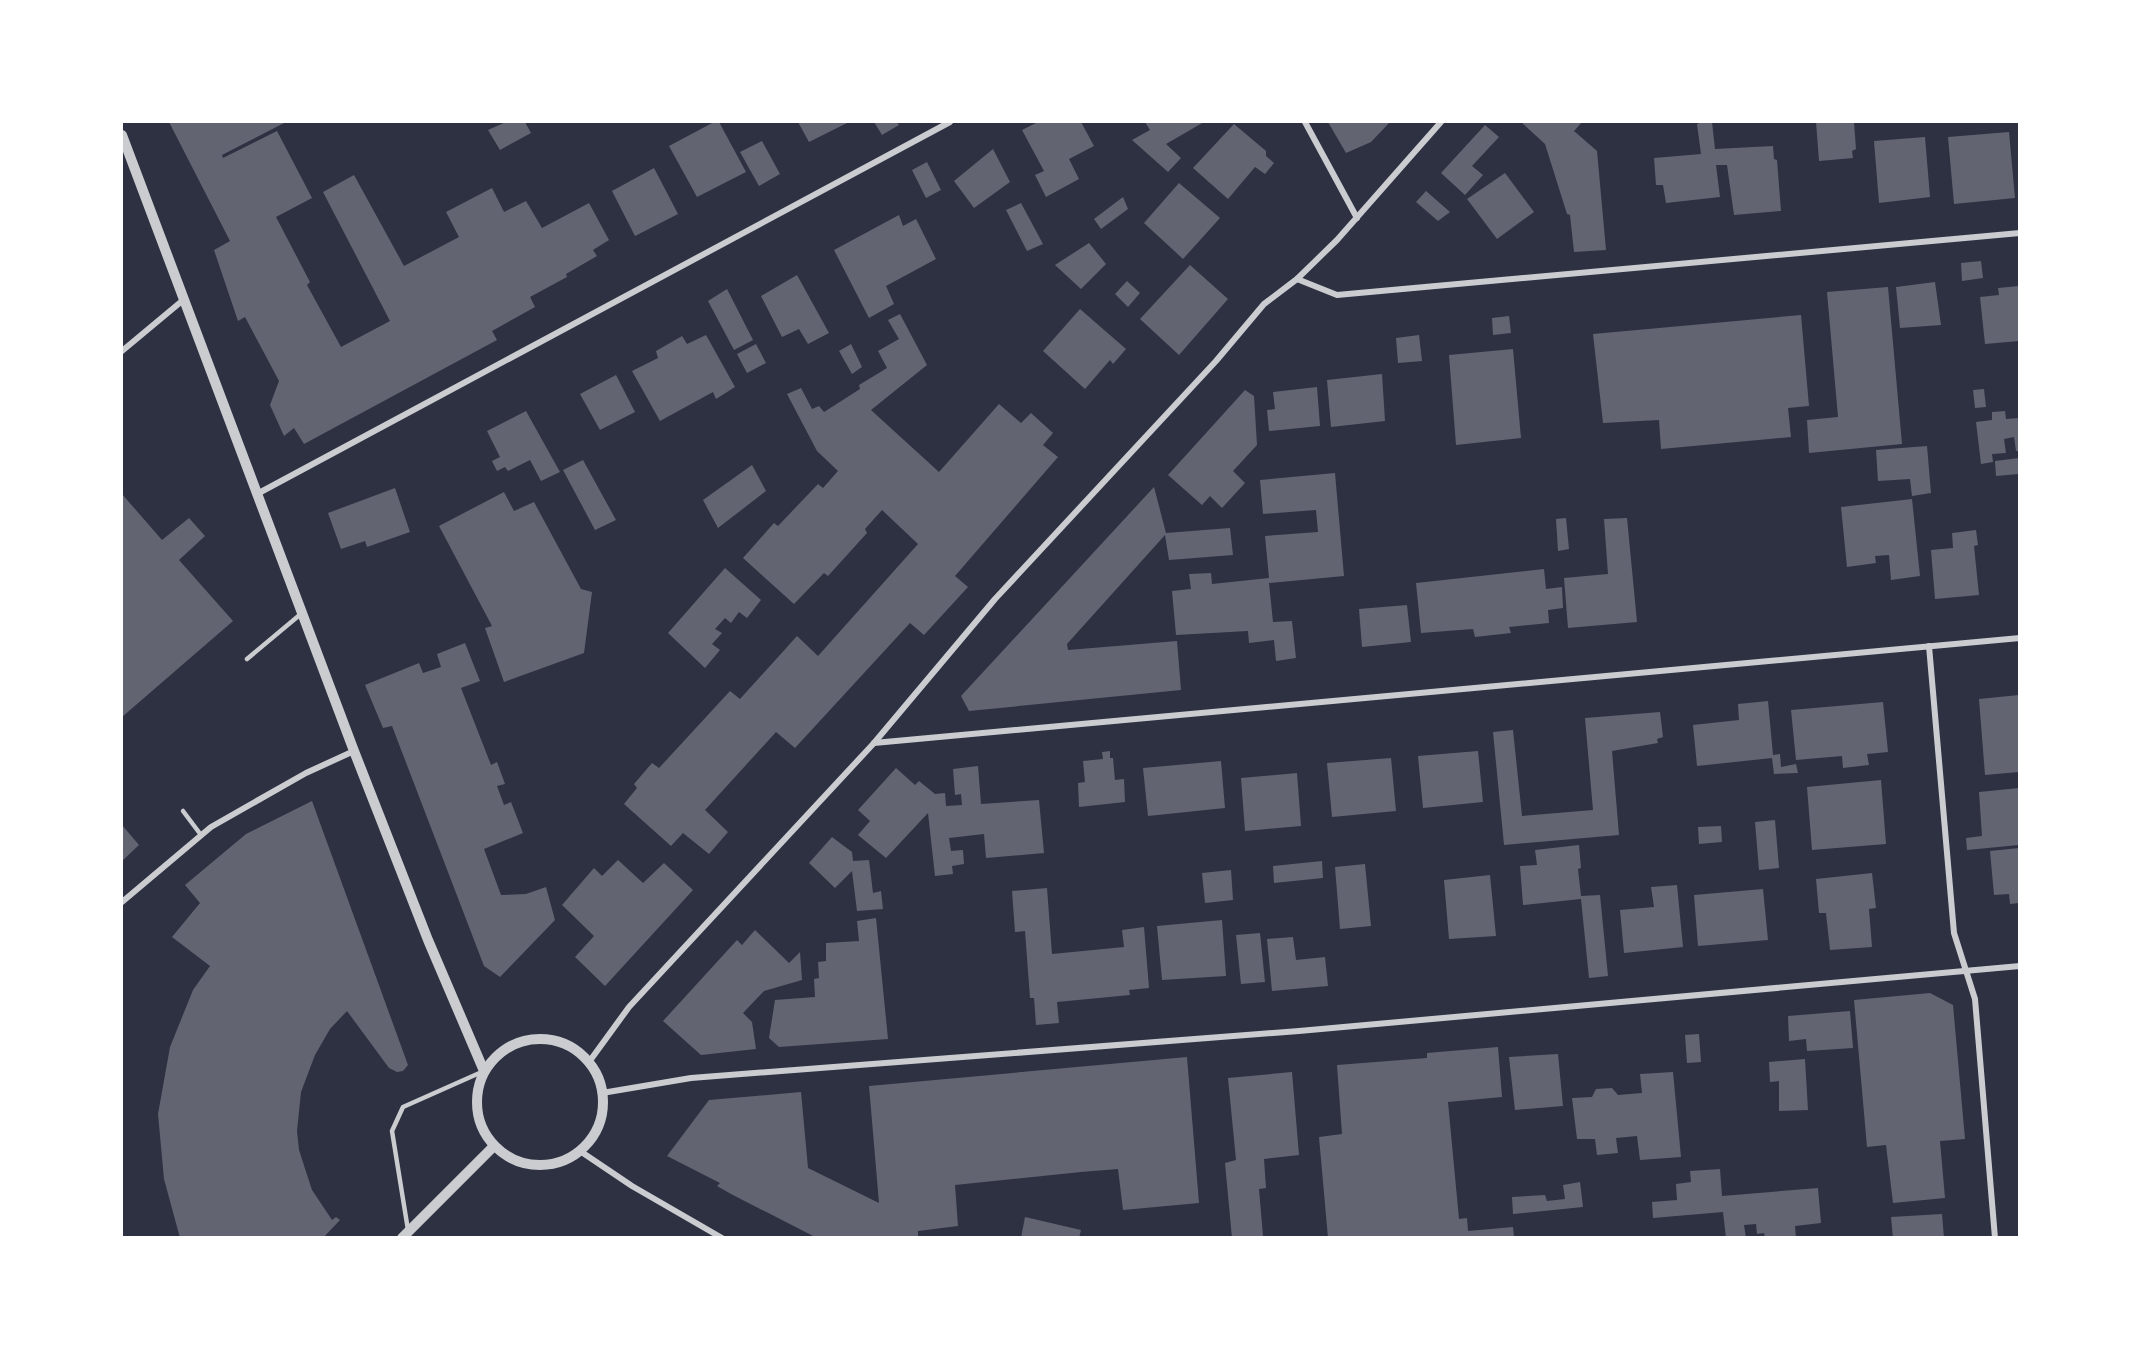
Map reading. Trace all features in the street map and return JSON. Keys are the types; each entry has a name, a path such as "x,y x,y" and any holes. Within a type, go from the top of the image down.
{"street":[{"path":"257,494 950,122"},
{"path":"1305,122 1357,218"},
{"path":"589,1062 629,1007 874,743 995,599 1216,361 1264,304 1297,279 1357,218 1441,122"},
{"path":"122,135 182,301 354,751 428,940 484,1071"},
{"path":"1297,279 1337,295 2019,233"},
{"path":"122,351 182,301"},
{"path":"874,743 2019,638"},
{"path":"1929,646 1954,933 1975,999 1995,1238"},
{"path":"122,902 201,835 306,773 354,751"},
{"path":"602,1093 691,1078 1287,1032 2019,966"},
{"path":"534,1038 554,1040 573,1048 589,1062 598,1076 602,1093 602,1115 594,1135 580,1151 564,1161 545,1165 526,1164 509,1158 494,1146 483,1130 476,1110 477,1090 484,1071 506,1048 534,1038"},
{"path":"405,1235 494,1146"},
{"path":"580,1151 632,1186 722,1238"}],"lane":[{"path":"247,659 302,613"},
{"path":"183,811 201,835"},
{"path":"405,1235 392,1131 403,1107 484,1071"}],"building":[{"path":"169,122 286,122 222,155 223,158 277,131 312,198 276,217 310,282 307,285 341,347 390,321 323,192 354,175 404,266 459,237 446,212 492,188 504,212 526,201 542,228 589,203 609,240 593,250 597,256 566,274 567,277 530,297 535,307 492,331 497,340 304,444 294,428 284,436 270,405 279,381 245,317 238,321 214,250 230,241"},
{"path":"506,122 525,122 531,133 500,150 488,130"},
{"path":"714,122 719,122 746,172 697,197 669,146"},
{"path":"798,122 849,122 809,142"},
{"path":"874,122 897,122 899,125 882,135"},
{"path":"1038,122 1081,122 1094,146 1069,159 1079,179 1046,197 1035,175 1044,171 1022,130"},
{"path":"1145,122 1204,122 1166,144 1181,158 1168,172 1132,140 1150,130"},
{"path":"1328,122 1390,122 1371,142 1346,153"},
{"path":"1521,122 1582,122 1574,131 1597,151 1606,250 1574,252 1570,215 1567,214 1545,144"},
{"path":"1712,122 1715,149 1773,146 1774,159 1777,160 1781,211 1734,215 1727,165 1716,165 1720,197 1666,203 1663,185 1656,185 1654,158 1701,154 1697,124"},
{"path":"1816,122 1854,122 1856,149 1852,151 1853,158 1819,161"},
{"path":"1234,124 1266,151 1266,156 1274,163 1265,174 1255,167 1228,199 1193,168"},
{"path":"1485,125 1499,137 1472,166 1483,175 1465,195 1441,173"},
{"path":"2009,132 2015,198 1954,204 1948,137"},
{"path":"1925,137 1930,197 1879,203 1874,141"},
{"path":"762,141 780,174 759,186 740,152"},
{"path":"993,149 1010,182 974,208 954,181"},
{"path":"927,162 941,190 926,198 912,170"},
{"path":"654,168 678,214 635,236 612,191"},
{"path":"1505,173 1534,212 1497,239 1467,199"},
{"path":"1179,183 1220,218 1183,259 1144,223"},
{"path":"1426,191 1450,212 1438,221 1416,202"},
{"path":"1123,197 1128,209 1101,229 1094,219"},
{"path":"1021,203 1043,244 1027,251 1006,210"},
{"path":"899,215 903,226 916,219 936,259 886,286 894,304 869,318 834,250"},
{"path":"1089,243 1106,264 1081,289 1055,265"},
{"path":"1981,261 1983,278 1962,281 1961,263"},
{"path":"1190,265 1228,299 1179,355 1140,319"},
{"path":"797,275 829,333 808,344 799,329 782,337 761,296"},
{"path":"1127,281 1140,293 1128,307 1115,294"},
{"path":"1935,282 1941,325 1900,328 1896,287"},
{"path":"2019,286 2019,341 1985,344 1980,297 1999,295 1998,288"},
{"path":"1888,287 1902,444 1809,453 1807,420 1838,417 1827,292"},
{"path":"727,289 753,340 734,350 708,301"},
{"path":"1080,309 1126,349 1113,364 1110,360 1085,389 1043,351"},
{"path":"900,314 927,365 871,410 939,472 999,404 1021,423 1031,413 1053,433 1043,445 1058,457 955,576 968,587 924,635 910,623 795,748 776,732 705,810 728,832 709,854 683,833 671,846 624,804 637,788 634,784 652,763 659,768 730,691 740,699 797,636 818,656 918,544 882,510 865,529 867,533 828,576 824,573 794,604 743,558 774,523 778,526 818,484 823,488 838,471 817,451 787,394 801,388 812,409 819,406 824,412 860,389 859,385 887,368 878,351 899,339 888,320"},
{"path":"1801,315 1809,406 1788,408 1791,437 1661,449 1659,420 1603,423 1593,334"},
{"path":"1509,316 1511,333 1493,335 1492,318"},
{"path":"706,335 735,387 716,399 713,392 660,421 632,371 658,358 656,351 682,336 687,344"},
{"path":"1419,335 1422,361 1398,363 1396,338"},
{"path":"756,344 766,363 747,373 737,354"},
{"path":"851,344 862,367 852,374 839,351"},
{"path":"1513,349 1521,438 1456,445 1449,355"},
{"path":"1382,374 1385,421 1331,427 1327,380"},
{"path":"616,375 635,412 600,430 580,394"},
{"path":"1317,387 1320,426 1269,431 1267,410 1275,409 1273,392"},
{"path":"1984,389 1986,407 1975,408 1973,390"},
{"path":"1245,390 1254,396 1257,445 1233,471 1245,483 1222,508 1210,496 1202,505 1168,475"},
{"path":"526,411 560,472 541,481 530,460 508,471 505,467 497,471 492,461 500,457 487,431"},
{"path":"2005,411 2006,419 2019,418 2019,451 2016,451 2014,437 2004,439 2006,453 1992,454 1993,462 1981,464 1976,422 1992,420 1992,412"},
{"path":"1927,446 1931,493 1912,496 1910,479 1878,481 1876,450"},
{"path":"2019,458 2019,474 1996,476 1995,461"},
{"path":"583,460 616,520 595,530 563,470"},
{"path":"752,465 766,491 718,528 703,500"},
{"path":"1335,473 1344,576 1269,583 1273,622 1292,621 1296,658 1276,661 1274,640 1249,643 1248,631 1176,635 1172,591 1191,589 1189,574 1211,573 1212,584 1269,578 1265,536 1318,532 1316,510 1263,514 1260,480"},
{"path":"1154,487 1166,533 1230,528 1233,555 1169,560 1165,535 1067,644 1068,650 1177,641 1181,690 969,711 961,696"},
{"path":"395,488 410,532 367,547 365,541 341,549 328,513"},
{"path":"504,492 514,511 534,502 581,589 592,592 584,653 504,682 485,628 492,626 439,526"},
{"path":"122,494 162,540 189,518 205,536 179,560 233,621 122,717"},
{"path":"1912,499 1920,576 1891,580 1889,555 1875,556 1876,563 1847,567 1841,507"},
{"path":"1566,518 1569,549 1558,551 1556,519"},
{"path":"1627,518 1637,622 1568,628 1564,578 1608,574 1604,519"},
{"path":"1976,530 1978,545 1974,546 1979,595 1935,599 1931,550 1953,548 1952,533"},
{"path":"725,568 761,600 747,618 739,612 731,623 725,618 715,629 722,633 712,644 720,650 705,668 668,633"},
{"path":"1544,569 1546,589 1562,587 1563,608 1548,610 1549,623 1509,627 1511,633 1475,637 1473,629 1421,633 1416,583"},
{"path":"1407,605 1411,642 1362,647 1359,609"},
{"path":"465,643 480,681 461,688 491,765 497,762 505,784 497,786 504,805 511,802 523,833 484,849 501,895 526,894 546,887 555,920 500,977 484,966 392,726 383,728 365,685 419,663 423,673 441,667 437,654"},
{"path":"2019,695 2019,772 1985,775 1979,699"},
{"path":"1768,701 1773,755 1780,754 1781,767 1796,764 1798,773 1774,774 1772,758 1697,766 1693,725 1739,720 1738,704"},
{"path":"1883,702 1888,752 1867,754 1869,765 1843,768 1842,756 1796,760 1791,710"},
{"path":"1660,712 1663,737 1657,739 1658,743 1612,751 1619,835 1504,845 1493,732 1513,730 1522,816 1593,810 1585,718"},
{"path":"1110,751 1115,780 1124,779 1125,802 1079,807 1078,783 1085,782 1083,761 1103,759 1102,752"},
{"path":"1478,751 1483,802 1423,808 1418,756"},
{"path":"1391,758 1396,811 1332,817 1327,763"},
{"path":"1221,761 1225,808 1148,816 1143,768"},
{"path":"978,766 981,804 1039,800 1044,853 986,858 984,834 949,838 951,851 963,850 964,864 952,866 953,874 935,876 928,813 886,858 858,835 870,821 858,810 896,768 915,785 919,781 935,794 945,793 946,806 962,805 961,794 955,795 953,769"},
{"path":"1297,773 1301,826 1245,831 1241,778"},
{"path":"1881,780 1886,844 1812,850 1807,787"},
{"path":"2019,788 2019,845 1967,850 1966,838 1982,836 1979,792"},
{"path":"312,801 408,1065 403,1071 397,1072 389,1068 347,1011 330,1029 315,1055 301,1092 297,1131 299,1150 312,1190 332,1220 336,1217 340,1220 323,1238 180,1238 164,1179 158,1114 170,1047 193,990 210,966 172,937 200,903 185,885 246,834"},
{"path":"1775,820 1779,868 1759,870 1755,822"},
{"path":"122,825 139,845 122,861"},
{"path":"1721,826 1722,842 1699,844 1698,827"},
{"path":"832,837 852,852 853,861 869,860 873,893 881,891 883,909 857,911 852,871 835,888 809,863"},
{"path":"1579,845 1581,868 1578,869 1581,896 1600,895 1608,976 1589,978 1581,899 1523,905 1520,866 1537,865 1535,850"},
{"path":"2019,848 2019,903 2010,904 2009,894 1994,895 1990,851"},
{"path":"618,860 643,883 664,863 693,890 605,986 575,957 594,936 562,905 594,868 602,876"},
{"path":"1322,861 1323,878 1274,883 1273,866"},
{"path":"1365,864 1371,926 1340,929 1335,867"},
{"path":"1231,870 1233,900 1205,903 1202,873"},
{"path":"1872,873 1876,908 1869,909 1872,947 1830,950 1826,913 1819,913 1816,879"},
{"path":"1490,875 1496,936 1449,939 1444,880"},
{"path":"1677,885 1683,947 1624,953 1620,910 1654,907 1651,887"},
{"path":"1047,888 1052,954 1124,947 1122,930 1144,927 1149,988 1129,990 1130,995 1057,1002 1059,1023 1036,1025 1034,998 1030,998 1025,931 1015,932 1012,891"},
{"path":"1763,889 1768,940 1698,946 1694,895"},
{"path":"876,918 888,1039 779,1047 769,1038 775,1000 815,997 814,979 819,978 818,962 826,961 826,943 859,941 857,921"},
{"path":"1222,920 1226,976 1162,980 1157,926"},
{"path":"755,930 789,963 800,952 802,980 764,991 743,1013 752,1022 756,1049 701,1055 663,1021 737,940 742,945"},
{"path":"1260,933 1265,982 1241,984 1236,935"},
{"path":"1293,937 1296,960 1325,957 1328,986 1272,991 1267,939"},
{"path":"1930,993 1953,1005 1965,1139 1940,1141 1945,1198 1893,1203 1886,1145 1867,1147 1854,1000"},
{"path":"1850,1011 1853,1048 1807,1051 1806,1039 1789,1041 1788,1016"},
{"path":"1699,1034 1701,1062 1687,1063 1685,1035"},
{"path":"1498,1047 1502,1097 1448,1102 1459,1219 1467,1218 1468,1231 1513,1227 1514,1238 1328,1238 1319,1137 1342,1134 1337,1065 1427,1058 1427,1053"},
{"path":"1558,1054 1563,1106 1515,1110 1509,1057"},
{"path":"1187,1057 1199,1203 1123,1210 1118,1169 1081,1172 955,1185 958,1226 918,1231 918,1238 817,1238 731,1194 717,1186 720,1183 667,1156 709,1100 801,1092 808,1168 879,1203 869,1086"},
{"path":"1805,1059 1808,1110 1779,1111 1779,1081 1770,1082 1769,1062"},
{"path":"1292,1072 1299,1155 1264,1159 1266,1188 1259,1189 1263,1236 1232,1238 1225,1163 1236,1160 1228,1078"},
{"path":"1673,1072 1681,1157 1640,1160 1637,1136 1616,1138 1618,1153 1597,1155 1595,1139 1577,1139 1572,1098 1592,1097 1596,1089 1612,1088 1618,1095 1642,1093 1640,1074"},
{"path":"1720,1169 1722,1196 1818,1188 1821,1223 1795,1226 1796,1238 1765,1238 1764,1233 1757,1234 1756,1224 1744,1225 1746,1238 1726,1238 1723,1212 1653,1218 1652,1202 1677,1200 1676,1184 1691,1182 1690,1171"},
{"path":"1580,1182 1583,1207 1513,1214 1512,1197 1545,1195 1547,1201 1565,1199 1563,1185"},
{"path":"1942,1214 1944,1238 1893,1238 1891,1217"},
{"path":"1025,1217 1081,1230 1079,1238 1021,1238"}]}
